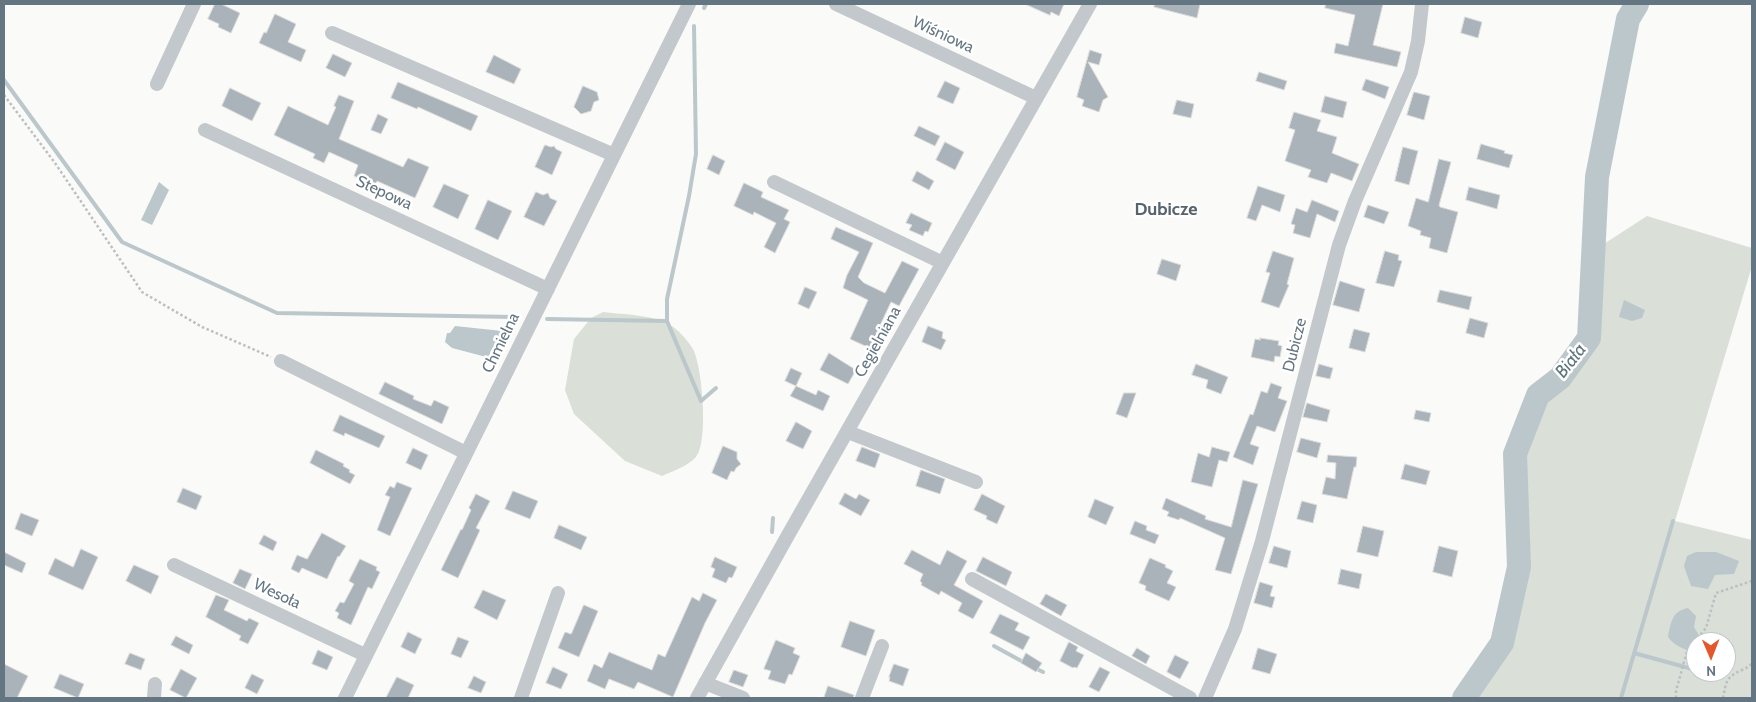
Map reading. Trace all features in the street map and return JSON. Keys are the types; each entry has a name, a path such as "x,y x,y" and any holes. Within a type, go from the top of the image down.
{"street":[{"path":"157,84 194,4"},
{"name":"Chmielna","path":"345,698 689,4"},
{"name":"Wiśniowa","path":"836,4 1036,98"},
{"name":"Cegielniana","path":"697,698 1090,4"},
{"name":"Dubicze","path":"1205,698 1235,629 1262,541 1339,245 1355,201 1411,72 1418,41 1422,4"},
{"path":"332,33 614,155"},
{"name":"Stepowa","path":"205,130 548,289"},
{"path":"774,182 943,263"},
{"path":"281,361 466,453"},
{"path":"848,432 976,482"},
{"name":"Wesoła","path":"174,565 365,655"},
{"path":"972,578 1190,698"},
{"path":"524,697 558,593"},
{"path":"862,698 882,646"},
{"path":"705,683 743,698"}],"path":[{"path":"4,95 55,163 142,292 202,327 281,361"},
{"path":"1676,698 1676,691 1687,651 1706,628 1716,593 1752,582"},
{"path":"1722,698 1726,680 1752,663"}],"shaded area":[{"path":"159,182 169,190 152,225 141,220"},
{"path":"1647,216 1752,248 1752,266 1675,521 1752,540 1752,698 1464,698 1502,643 1519,567 1515,454 1538,395 1560,378 1589,338 1593,251"},
{"path":"1624,300 1645,310 1642,318 1632,321 1619,317"},
{"path":"603,312 642,316 661,321 679,332 694,351 700,373 703,405 700,449 696,457 689,463 662,476 625,461 574,414 565,390 574,339 591,318"},
{"path":"455,326 502,331 494,359 452,348 445,342 447,333 450,333"},
{"path":"1696,552 1716,552 1739,561 1734,574 1715,575 1708,589 1691,586 1684,566 1687,556"},
{"path":"1688,608 1696,616 1694,627 1697,632 1686,632 1686,649 1674,643 1668,637 1673,618 1683,609"}],"building":[{"path":"215,4 221,4 240,13 231,33 218,27 219,24 208,19"},
{"path":"1025,4 1064,4 1059,16 1051,12 1050,15"},
{"path":"1155,4 1200,4 1197,18 1154,7"},
{"path":"1326,4 1383,4 1373,45 1401,52 1397,67 1334,53 1336,43 1348,46 1355,15 1325,8"},
{"path":"275,14 296,24 288,42 306,50 301,62 259,43"},
{"path":"1465,17 1482,22 1478,38 1461,33"},
{"path":"1090,50 1102,54 1099,65 1088,62 1108,97 1103,100 1099,112 1082,106 1084,100 1077,97"},
{"path":"333,54 352,63 345,77 326,68"},
{"path":"494,55 521,69 514,84 486,72"},
{"path":"1259,72 1287,81 1284,90 1256,81"},
{"path":"1366,79 1389,87 1385,99 1362,90"},
{"path":"945,81 960,88 953,104 937,97"},
{"path":"398,82 478,116 471,131 418,107 417,109 391,98"},
{"path":"583,86 597,92 599,100 594,102 591,111 581,114 574,107"},
{"path":"230,88 261,103 252,121 222,106"},
{"path":"1414,92 1430,96 1424,120 1407,115"},
{"path":"339,95 354,101 339,139 403,167 408,158 429,167 415,198 377,181 375,186 354,176 358,165 329,152 324,163 313,158 315,154 274,135 288,106 328,125"},
{"path":"1325,96 1347,102 1343,118 1321,112"},
{"path":"1177,100 1194,104 1191,118 1173,114"},
{"path":"1294,112 1321,120 1317,131 1337,137 1332,153 1359,164 1352,181 1331,173 1327,183 1308,177 1311,170 1285,161 1295,130 1289,128"},
{"path":"378,114 388,119 381,134 371,130"},
{"path":"919,126 940,136 935,146 914,136"},
{"path":"945,142 964,152 955,170 936,160"},
{"path":"1481,144 1513,155 1509,168 1477,159"},
{"path":"545,145 554,146 562,152 552,175 535,167"},
{"path":"1403,147 1418,151 1409,185 1395,181"},
{"path":"713,155 725,161 719,175 707,169"},
{"path":"1439,159 1451,162 1439,205 1440,207 1458,212 1447,253 1429,248 1431,238 1420,235 1421,231 1408,226 1416,198 1428,202"},
{"path":"917,171 934,181 929,190 912,181"},
{"path":"744,183 763,192 761,197 789,210 784,219 790,222 775,253 764,247 776,223 754,212 753,215 734,206"},
{"path":"444,184 469,195 458,219 433,207"},
{"path":"1258,186 1285,195 1280,212 1262,205 1256,221 1247,218"},
{"path":"1469,187 1500,195 1497,209 1466,200"},
{"path":"536,192 543,195 548,193 550,198 557,201 544,226 524,217"},
{"path":"488,200 512,211 498,240 475,229"},
{"path":"1312,200 1339,211 1335,222 1317,214 1310,238 1293,233 1295,225 1291,224 1296,208 1307,212"},
{"path":"1368,205 1389,212 1384,224 1364,217"},
{"path":"911,213 932,223 928,232 925,231 923,236 909,230 912,225 906,223"},
{"path":"836,227 873,243 858,277 864,283 885,293 902,261 919,269 899,306 891,302 876,334 881,336 874,350 850,339 868,300 843,288 847,275 859,252 831,239"},
{"path":"1273,251 1294,258 1287,284 1289,285 1279,308 1261,302 1270,273 1266,272"},
{"path":"1385,251 1399,255 1398,260 1402,261 1394,287 1376,283"},
{"path":"1162,259 1181,265 1176,281 1157,274"},
{"path":"1340,281 1365,289 1359,312 1333,305"},
{"path":"805,287 817,292 809,309 798,304"},
{"path":"1440,290 1472,297 1469,310 1437,302"},
{"path":"1470,318 1488,323 1484,338 1466,333"},
{"path":"928,326 943,332 942,338 946,340 941,350 922,342"},
{"path":"1354,329 1370,333 1365,352 1349,348"},
{"path":"1260,338 1279,341 1278,345 1282,346 1280,357 1275,356 1274,362 1251,357 1255,339 1260,340"},
{"path":"829,353 856,370 848,384 820,370"},
{"path":"1196,364 1228,377 1221,394 1206,388 1208,380 1192,375"},
{"path":"1319,364 1333,368 1330,379 1316,376"},
{"path":"791,368 802,373 796,386 785,381"},
{"path":"385,382 414,396 413,399 431,406 434,400 449,407 442,424 379,394"},
{"path":"1271,383 1282,387 1278,398 1287,401 1275,432 1257,426 1250,444 1259,447 1253,465 1233,457 1250,414 1253,415 1261,391 1267,393"},
{"path":"796,386 816,395 818,390 830,396 823,411 790,396"},
{"path":"1124,393 1136,393 1127,418 1116,414"},
{"path":"1307,403 1330,410 1327,422 1303,417"},
{"path":"1416,410 1431,413 1429,422 1414,419"},
{"path":"340,415 385,436 379,448 345,433 344,436 333,431"},
{"path":"796,422 812,431 803,449 786,441"},
{"path":"1301,438 1321,443 1317,458 1297,452"},
{"path":"723,446 737,452 737,459 741,464 734,472 731,471 727,480 712,473"},
{"path":"862,447 880,454 875,468 856,461"},
{"path":"1212,447 1230,452 1227,462 1219,460 1212,487 1191,482 1198,453 1209,457"},
{"path":"413,448 428,455 421,470 406,463"},
{"path":"316,450 344,464 343,466 350,470 349,472 355,475 350,484 310,463"},
{"path":"1328,455 1357,457 1347,499 1322,494 1326,477 1335,479 1336,463 1327,462"},
{"path":"1405,464 1430,471 1426,485 1401,479"},
{"path":"921,470 945,479 940,494 916,486"},
{"path":"1243,480 1258,484 1231,574 1215,570 1225,538 1180,518 1179,520 1167,516 1169,512 1162,509 1166,498 1206,516 1205,519 1231,527"},
{"path":"397,482 412,488 390,536 377,530 390,497 385,495 390,486 394,488"},
{"path":"183,488 202,496 196,510 177,502"},
{"path":"513,491 538,501 530,519 505,509"},
{"path":"845,493 856,499 859,494 870,500 861,516 839,504"},
{"path":"476,494 490,501 476,528 480,530 458,578 441,570 462,530"},
{"path":"982,494 1005,506 997,524 986,519 987,516 974,510"},
{"path":"1095,499 1114,507 1106,525 1088,517"},
{"path":"1302,501 1317,505 1313,523 1297,519"},
{"path":"21,513 39,520 32,536 15,529"},
{"path":"1135,521 1147,526 1146,530 1159,535 1155,544 1130,534"},
{"path":"559,525 587,537 581,550 554,538"},
{"path":"1363,526 1384,531 1378,557 1357,552"},
{"path":"322,533 346,546 338,556 327,579 302,568 299,573 291,569 297,555 307,559"},
{"path":"264,535 277,542 273,551 259,544"},
{"path":"1274,546 1291,551 1287,568 1269,563"},
{"path":"1439,546 1458,551 1452,577 1433,572"},
{"path":"81,549 98,557 83,590 48,574 55,558 73,567"},
{"path":"912,550 940,565 947,550 967,561 954,585 983,601 973,619 958,611 962,603 941,591 939,595 921,585 920,581 923,574 904,564"},
{"path":"4,552 26,563 22,573 4,565"},
{"path":"715,557 737,567 732,578 729,577 726,583 712,577 715,569 711,567"},
{"path":"983,557 1012,572 1006,586 976,571"},
{"path":"1150,558 1166,565 1165,567 1173,571 1167,583 1176,587 1169,601 1145,590 1146,586 1139,583"},
{"path":"360,559 377,567 376,570 380,572 372,589 368,587 351,625 337,618 339,613 335,611 340,602 344,603 354,584 349,581"},
{"path":"134,565 159,576 151,594 126,581"},
{"path":"240,569 252,574 245,589 233,583"},
{"path":"1341,569 1362,574 1359,589 1338,584"},
{"path":"1260,582 1273,586 1270,596 1275,597 1272,608 1254,603"},
{"path":"483,590 506,600 497,620 474,608"},
{"path":"703,593 717,600 673,697 638,682 634,689 609,679 605,689 587,681 594,664 602,668 609,652 652,670 658,654 665,657 692,597 699,601"},
{"path":"1046,594 1067,605 1061,616 1040,604"},
{"path":"216,595 229,600 224,610 247,621 249,618 259,623 248,644 239,640 241,636 206,617"},
{"path":"584,605 598,611 579,657 558,648 565,632 571,634"},
{"path":"1000,614 1019,623 1015,630 1030,637 1023,650 990,633"},
{"path":"850,621 875,630 866,656 841,647"},
{"path":"408,632 422,639 415,654 401,647"},
{"path":"176,636 193,645 189,654 171,645"},
{"path":"458,637 469,641 461,658 451,654"},
{"path":"776,640 795,648 793,653 800,656 792,675 789,674 785,684 768,679 771,671 764,669"},
{"path":"1069,642 1078,647 1076,651 1084,655 1077,668 1073,668 1060,661"},
{"path":"1137,648 1150,656 1146,664 1132,656"},
{"path":"1258,648 1277,654 1270,674 1252,669"},
{"path":"318,650 333,657 327,670 312,664"},
{"path":"130,653 145,659 141,670 125,664"},
{"path":"1026,653 1042,663 1036,672 1021,663"},
{"path":"1175,655 1189,662 1180,679 1167,672"},
{"path":"4,664 28,676 17,698 4,698"},
{"path":"894,664 909,669 903,686 889,681"},
{"path":"553,667 568,674 561,689 546,683"},
{"path":"1100,667 1110,672 1099,692 1089,687"},
{"path":"181,669 197,678 186,698 170,690"},
{"path":"734,670 748,675 743,687 729,682"},
{"path":"60,674 84,684 78,698 54,688"},
{"path":"252,674 264,680 257,694 245,688"},
{"path":"474,676 486,682 481,693 468,688"},
{"path":"397,677 414,685 408,698 386,698"},
{"path":"828,686 854,695 853,698 824,698"}],"waterway":[{"path":"704,8 706,4"},
{"name":"Biała","path":"1464,698 1502,643 1519,567 1515,454 1538,395 1560,378 1589,338 1597,177 1628,19 1637,4"},
{"path":"694,26 696,154 667,299 667,321 701,401 716,388"},
{"path":"4,80 122,242 277,313 515,317"},
{"path":"547,319 667,321"},
{"path":"772,532 773,518"},
{"path":"1621,698 1673,521"},
{"path":"994,646 1025,663"},
{"path":"1634,653 1686,667"},
{"path":"1033,667 1043,672"}],"district":[{"name":"Dubicze","path":"1166,210"}]}
